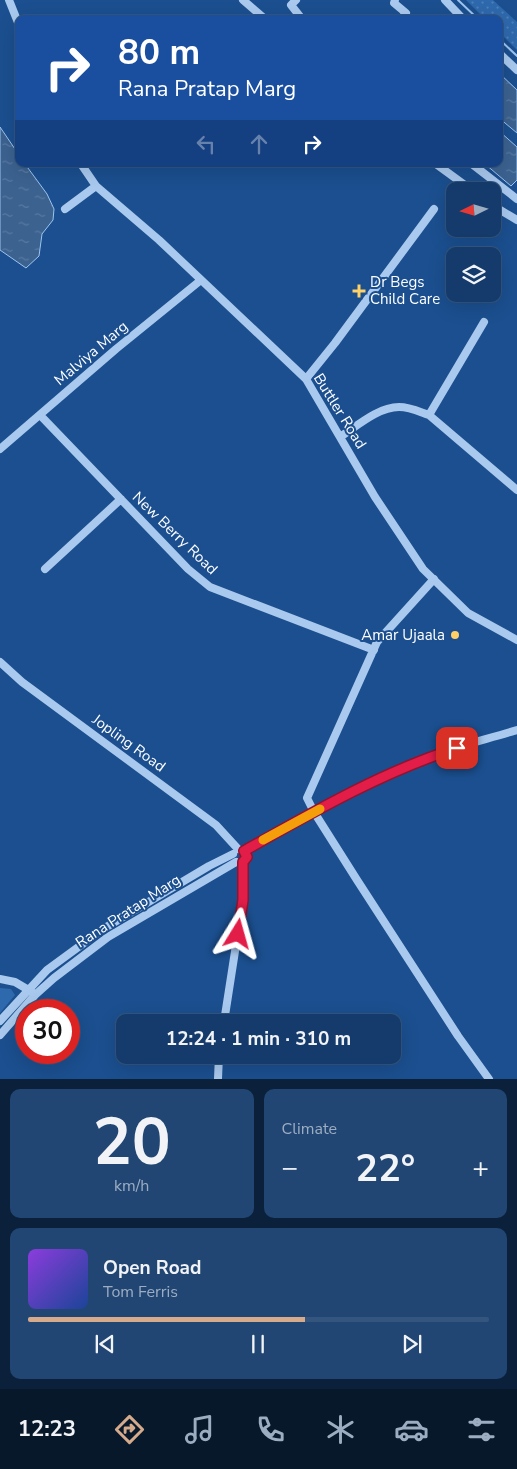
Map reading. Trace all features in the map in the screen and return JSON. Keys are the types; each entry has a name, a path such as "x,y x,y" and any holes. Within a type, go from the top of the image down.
{"street":[{"path":"9,0 15,15"},
{"path":"243,0 260,15"},
{"path":"296,0 291,5 299,15"},
{"path":"395,0 394,3 406,13 404,15"},
{"path":"444,0 459,15"},
{"path":"503,57 517,70"},
{"name":"Buttler Road","path":"83,167 96,186 160,240 306,380 392,522 423,569 468,613 517,640"},
{"path":"440,167 461,182"},
{"path":"476,167 517,199"},
{"path":"65,209 96,186"},
{"path":"306,380 434,209"},
{"path":"501,210 517,220"},
{"name":"Malviya Marg","path":"0,449 201,280"},
{"path":"429,416 484,322"},
{"path":"340,437 384,410 398,407 412,409 429,416 517,490"},
{"name":"New Berry Road","path":"40,415 188,569 210,587 374,650"},
{"path":"45,569 121,499"},
{"path":"434,579 377,642 307,798 314,812 458,1036 489,1079"},
{"name":"Jopling Road","path":"0,662 22,682 216,825 239,856"},
{"name":"Rana Pratap Marg","path":"0,1021 32,992 54,978 108,937 314,812 363,787 430,757 517,730"},
{"path":"225,1014 243,900 239,856"},
{"path":"0,979 15,982 32,992"},
{"name":"Rana Pratap Marg","path":"0,1035 32,992"},
{"path":"218,1079 219,1064"}],"shaded area":[{"path":"466,0 493,0 517,22 517,50 503,36 503,15 481,15"},
{"path":"0,988 11,989 15,995 0,1013"}],"water":[{"path":"503,77 517,90 517,133 503,121"},
{"path":"0,127 15,149 15,167 27,167 47,194 54,209 53,220 42,234 39,256 26,268 0,250"},
{"path":"503,135 517,147 517,180 511,186 489,167 503,167"}],"waterway":[{"path":"458,0 474,15"},
{"path":"503,43 517,56"}],"slow traffic":[{"path":"263,840 320,809"}],"place":[{"name":"Dr Begs Child Care","path":"359,291"},
{"name":"Amar Ujaala","path":"455,635"}],"route":[{"path":"238,934 243,900 243,862 247,857 244,851 363,787 430,757 457,748"}]}
